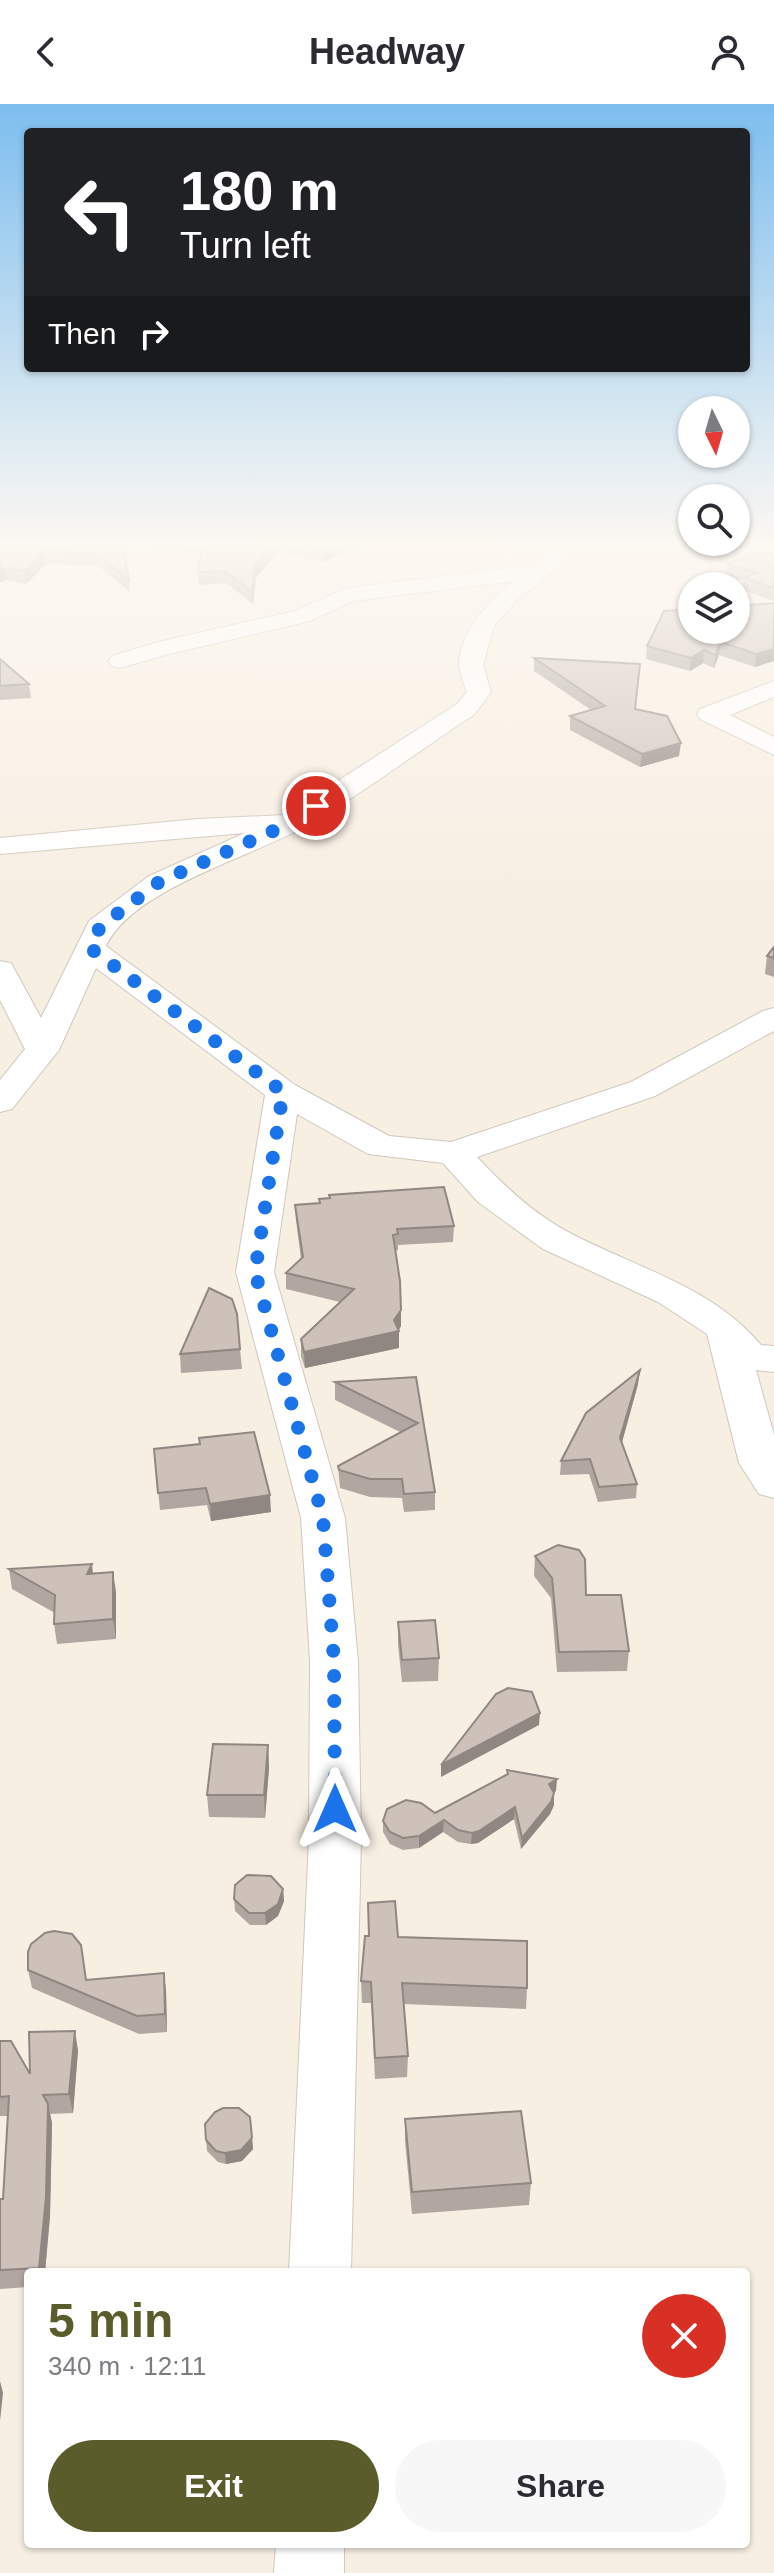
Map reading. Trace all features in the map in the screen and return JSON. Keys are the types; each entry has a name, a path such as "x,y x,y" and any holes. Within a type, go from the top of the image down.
{"street":[{"path":"120,661 137,656"},
{"path":"0,1102 42,1050 100,927 159,882 291,823 466,709 479,692 471,665 474,656"},
{"path":"774,688 709,714 774,747"},
{"path":"0,846 198,827 291,823"},
{"path":"90,948 283,1092 381,1146 454,1153 643,1089 774,1018"},
{"path":"0,970 42,1050"},
{"path":"283,1092 255,1272 323,1518 334,1661 335,1839 320,2268"},
{"path":"454,1153 491,1194 556,1241 672,1294 725,1328 749,1357 774,1359"},
{"path":"725,1328 760,1463 774,1483"},
{"path":"309,2573 310,2548"}],"building":[{"path":"534,658 640,664 635,709 667,716 681,743 642,754 570,716 605,706"},
{"path":"0,659 29,684 0,686"},
{"path":"444,1187 454,1226 397,1229 398,1234 393,1235 401,1310 394,1320 399,1331 304,1352 301,1339 354,1289 286,1273 303,1257 295,1205 320,1203 319,1199 330,1198 329,1195"},
{"path":"209,1288 232,1299 237,1314 240,1349 180,1354"},
{"path":"640,1370 620,1438 637,1484 599,1487 590,1459 561,1461 586,1413"},
{"path":"416,1377 435,1492 404,1494 402,1479 370,1479 339,1470 338,1466 418,1423 335,1382"},
{"path":"254,1432 270,1495 210,1504 206,1488 158,1493 154,1449 200,1444 199,1438"},
{"path":"558,1545 579,1550 585,1559 586,1595 621,1595 629,1651 559,1652 552,1578 535,1556"},
{"path":"92,1564 87,1574 113,1572 113,1619 54,1624 55,1595 9,1569"},
{"path":"435,1620 439,1658 402,1660 398,1622"},
{"path":"508,1688 532,1692 540,1713 441,1765 496,1694"},
{"path":"213,1744 268,1745 264,1795 207,1795"},
{"path":"507,1770 557,1779 549,1784 554,1793 551,1802 522,1838 515,1807 472,1833 458,1830 444,1820 419,1836 403,1838 390,1832 383,1821 387,1809 406,1800 421,1803 435,1813 508,1774"},
{"path":"247,1875 271,1876 283,1889 278,1904 265,1913 249,1913 234,1899 235,1885"},
{"path":"395,1901 398,1937 527,1941 527,1988 402,1983 408,2056 375,2058 371,1982 361,1981 365,1936 369,1936 368,1903"},
{"path":"45,1933 72,1934 81,1945 86,1980 164,1973 165,2014 137,2016 28,1970 31,1944"},
{"path":"75,2031 69,2094 43,2095 48,2104 46,2197 39,2268 0,2270 0,2199 3,2199 9,2096 0,2097 0,2041 11,2041 30,2074 29,2032"},
{"path":"223,2108 239,2108 250,2117 252,2138 241,2150 216,2151 206,2140 205,2124"},
{"path":"521,2111 531,2183 412,2192 405,2119"}],"route":[{"path":"316,806 291,823 159,882 100,927 90,948 283,1092 255,1272 323,1518 334,1661 335,1809"}]}
